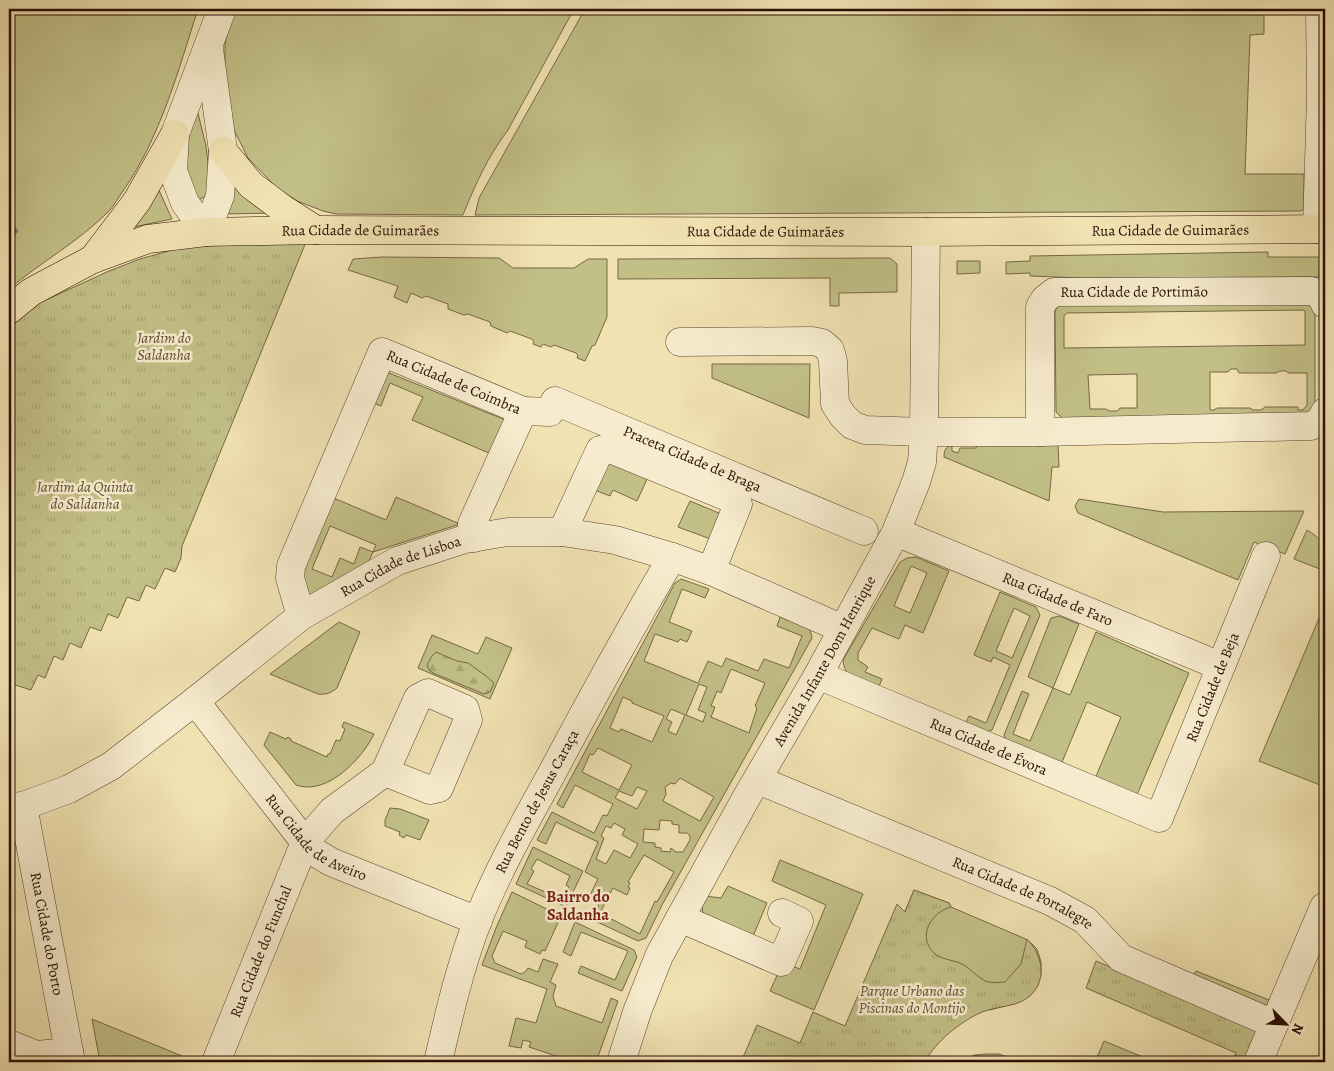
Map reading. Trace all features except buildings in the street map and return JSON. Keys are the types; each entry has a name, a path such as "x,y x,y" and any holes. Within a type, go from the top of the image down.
{"main road":[{"path":"93,259 137,201 175,134"},
{"path":"223,151 252,185 283,209 316,230"},
{"name":"Rua Cidade de Guimarães","path":"9,310 31,292 93,259 148,239 206,232 316,230 926,232 1321,229"}],"street":[{"path":"206,232 186,203 173,172 175,134 222,9"},
{"path":"1320,9 1323,92 1321,229"},
{"path":"206,232 220,196 223,151 209,46"},
{"name":"Avenida Infante Dom Henrique","path":"621,1062 659,956 818,675 896,532 916,482 922,462 924,432 926,232"},
{"name":"Rua Cidade de Portimão","path":"1040,432 1040,307 1045,299 1054,292 1313,291 1322,296 1325,304"},
{"path":"680,342 812,341 822,343 830,350 833,361 835,404 852,425 865,430 1040,432 1311,426 1320,421 1325,412"},
{"name":"Rua Cidade de Coimbra","path":"301,616 290,578 291,566 382,352 523,411 472,524 474,538"},
{"name":"Praceta Cidade de Braga","path":"523,411 550,412 555,401 864,531"},
{"name":"Praceta Cidade de Braga","path":"562,532 600,450 608,448 735,500 738,504 710,571"},
{"name":"Rua Cidade de Lisboa","path":"16,807 69,789 111,766 301,616 397,562 474,538 508,532 562,532 616,540 710,571 843,629"},
{"name":"Rua Cidade de Faro","path":"896,532 1220,666"},
{"name":"Rua Cidade de Beja","path":"1159,818 1266,556"},
{"name":"Rua Bento de Jesus Caraça","path":"438,1062 458,983 478,921 496,880 612,660 672,557"},
{"name":"Rua Cidade de Évora","path":"818,675 1159,818"},
{"name":"Rua Cidade de Aveiro","path":"195,701 311,850 331,862 478,921"},
{"name":"Rua Cidade do Funchal","path":"216,1062 305,842 332,811 385,772"},
{"name":"Rua Cidade de Portalegre","path":"758,780 1050,901 1085,920 1121,958 1274,1024"},
{"name":"Rua Cidade do Porto","path":"16,807 70,1057"},
{"path":"1258,1062 1324,907"},
{"path":"680,918 781,962 799,921 782,913"},
{"path":"9,1044 36,1056 70,1057"}],"green space":[{"path":"9,9 198,9 176,79 158,126 136,170 114,205 84,233 9,289"},
{"path":"234,9 574,9 508,130 488,160 463,215 336,214 297,201 275,186 248,158 234,130 225,94 225,43"},
{"path":"585,9 1251,9 1252,13 1264,13 1264,34 1250,35 1245,174 1304,174 1304,209 1301,211 475,215 479,198"},
{"path":"195,101 206,146 210,180 206,196 198,200 186,182 186,132"},
{"path":"232,180 276,213 223,214"},
{"path":"158,188 172,219 129,228"},
{"path":"238,242 306,242 182,546 181,558 175,572 165,568 155,589 146,585 139,601 127,597 118,618 108,614 101,631 90,627 81,648 70,643 63,660 54,656 45,678 38,675 31,690 9,683 9,326 35,305 140,259 179,248"},
{"path":"1268,252 1268,257 1325,257 1325,279 1320,277 1082,278 1030,276 1030,273 1006,274 1006,262 1030,261 1030,256"},
{"path":"382,257 499,258 513,268 574,268 588,259 607,259 607,317 595,345 592,346 585,361 577,358 578,355 576,353 554,345 551,347 543,344 541,347 533,344 532,339 510,331 507,333 491,326 490,322 448,309 448,304 426,296 422,298 411,293 407,303 394,297 398,286 348,270 353,259"},
{"path":"890,258 897,264 897,292 839,293 839,306 830,306 830,278 618,279 618,259"},
{"path":"957,261 980,261 980,273 957,274"},
{"path":"1310,303 1315,311 1315,410 1312,415 1063,419 1056,412 1055,311 1059,305","holes":["1305,311 1305,345 1064,348 1064,316 1067,313","1231,369 1237,369 1239,373 1276,373 1280,371 1307,373 1307,405 1303,410 1298,410 1298,407 1265,407 1261,410 1217,408 1210,410 1210,372 1228,372","1137,374 1137,408 1120,408 1117,411 1090,409 1088,375"]},
{"path":"712,364 810,364 809,418 712,378"},
{"path":"389,373 503,419 506,423 491,454 412,420 423,397 390,383 381,406 371,402 385,375"},
{"path":"1058,443 1059,467 1052,467 1049,501 944,457 945,450 952,445 952,451 958,453 960,448 976,448 977,444"},
{"path":"606,459 648,477 637,501 613,490 610,496 592,489"},
{"path":"331,497 386,520 396,497 460,524 373,552 369,561 308,596 300,572","holes":["330,526 376,545 373,552 360,547 354,564 340,558 332,577 312,569"]},
{"path":"1079,499 1163,512 1304,511 1285,554 1254,542 1238,580 1078,513 1075,506"},
{"path":"690,501 726,516 716,541 678,527"},
{"path":"1307,530 1319,539 1324,547 1325,571 1294,559"},
{"path":"916,557 949,571 923,633 905,625 899,639 872,628 858,653 858,660 868,667 865,672 882,679 878,689 851,677 844,667 843,660 900,562 907,558","holes":["911,566 927,573 910,613 894,606"]},
{"path":"681,579 709,589 705,598 682,589 669,622 692,631 687,642 680,639 678,642 655,634 644,661 698,683 708,661 722,667 726,658 758,671 764,659 789,668 802,636 777,626 780,617 810,629 812,638 662,905 646,938 638,941 593,920 599,905 588,899 598,879 585,872 598,842 556,822 546,844 537,840 552,812 594,833 603,815 607,816 613,804 575,785 563,808 557,804 675,583","holes":["731,669 765,683 755,706 757,708 749,733 711,717 715,707 711,706 717,691 721,693","699,684 707,687 698,710 706,713 703,722 686,715","623,697 632,701 632,703 664,716 652,742 621,729 619,732 610,728","671,709 685,715 676,735 668,731 672,722 666,719","598,748 632,765 619,790 582,772 590,754 593,755","680,778 714,797 700,821 663,801 666,794 665,787 671,783 675,784","637,787 647,791 637,809 615,798 619,791 632,796","660,820 672,821 672,824 679,825 679,833 687,833 690,836 690,840 683,852 676,852 671,848 670,852 661,851 661,848 655,847 655,843 643,842 644,829 659,830","614,823 625,829 622,835 638,844 630,858 614,850 606,864 596,859 604,838 601,836 606,826 611,828","644,855 674,872 657,902 655,901 640,934 600,913 613,888 627,895 630,888 628,887 630,883 628,882"]},
{"path":"1000,592 1036,607 1040,615 992,730 983,733 964,726 969,716 986,723 1010,665 993,657 991,662 974,655","holes":["1014,608 1030,616 1012,658 996,651"]},
{"path":"1325,604 1325,787 1259,761"},
{"path":"1059,616 1079,624 1053,688 1028,677 1051,618"},
{"path":"339,622 360,632 335,690 326,694 318,694 270,674"},
{"path":"1096,632 1189,673 1136,797 1094,781 1121,717 1087,702 1060,767 1007,744 1004,735 1022,691 1029,694 1013,734 1030,741 1053,688 1070,695"},
{"path":"432,635 478,654 486,637 512,648 490,699 418,668"},
{"path":"436,652 457,661 468,663 486,676 494,683 490,692 484,694 433,673 427,665"},
{"path":"344,722 374,734 352,764 342,773 320,785 308,787 296,785 264,745 270,732 286,739 288,737 291,741 327,757 336,740 340,741 345,729 342,727"},
{"path":"390,808 400,809 429,820 420,840 406,835 404,838 399,835 400,832 385,826 385,820"},
{"path":"533,847 583,871 566,907 516,884","holes":["537,859 570,876 566,885 569,887 563,900 527,884 534,871 531,869"]},
{"path":"780,860 863,894 814,1010 770,991 779,971 787,964 800,969 826,905 772,881"},
{"path":"728,886 767,903 751,941 703,913 701,903 705,896 721,898"},
{"path":"914,890 949,903 951,907 1028,940 1037,949 1041,962 1041,974 1038,985 1030,996 1016,1003 990,1010 885,959"},
{"name":"Parque Urbano das Piscinas do Montijo","path":"914,890 949,903 951,907 937,914 928,926 926,933 929,947 938,956 964,965 986,981 1005,982 1021,964 1027,939 1039,958 1041,967 1041,976 1033,993 1015,1004 986,1011 965,1021 935,1047 925,1062 741,1062 757,1025 800,1043 813,1012 845,1026 897,904 905,912"},
{"path":"512,892 561,916 545,951 542,950 540,954 525,947 527,941 503,931 492,956 495,963 521,974 528,968 538,972 543,959 558,964 550,982 556,985 553,996 556,1006 602,1023 611,998 618,1001 596,1062 574,1062 529,1047 531,1042 523,1040 521,1048 509,1046 516,1018 536,1023 547,989 482,965"},
{"path":"575,922 634,950 637,957 622,991 578,973 581,966 615,980 628,951 581,932 571,956 563,952"},
{"path":"1096,961 1257,1030 1244,1062 1232,1062 1236,1053 1086,988"},
{"path":"1196,971 1269,1000 1271,1002 1269,1010 1192,978"},
{"path":"92,1019 182,1056 180,1062 100,1062"},
{"path":"1104,1041 1155,1062 1095,1062"},
{"path":"999,1054 1020,1062 957,1062 975,1055"}],"waterway":[{"path":"9,223 15,231"}],"district":[{"name":"Bairro do Saldanha","path":"578,905"}],"park label":[{"name":"Jardim do Saldanha","path":"164,346"},
{"name":"Jardim da Quinta do Saldanha","path":"85,496"}]}
